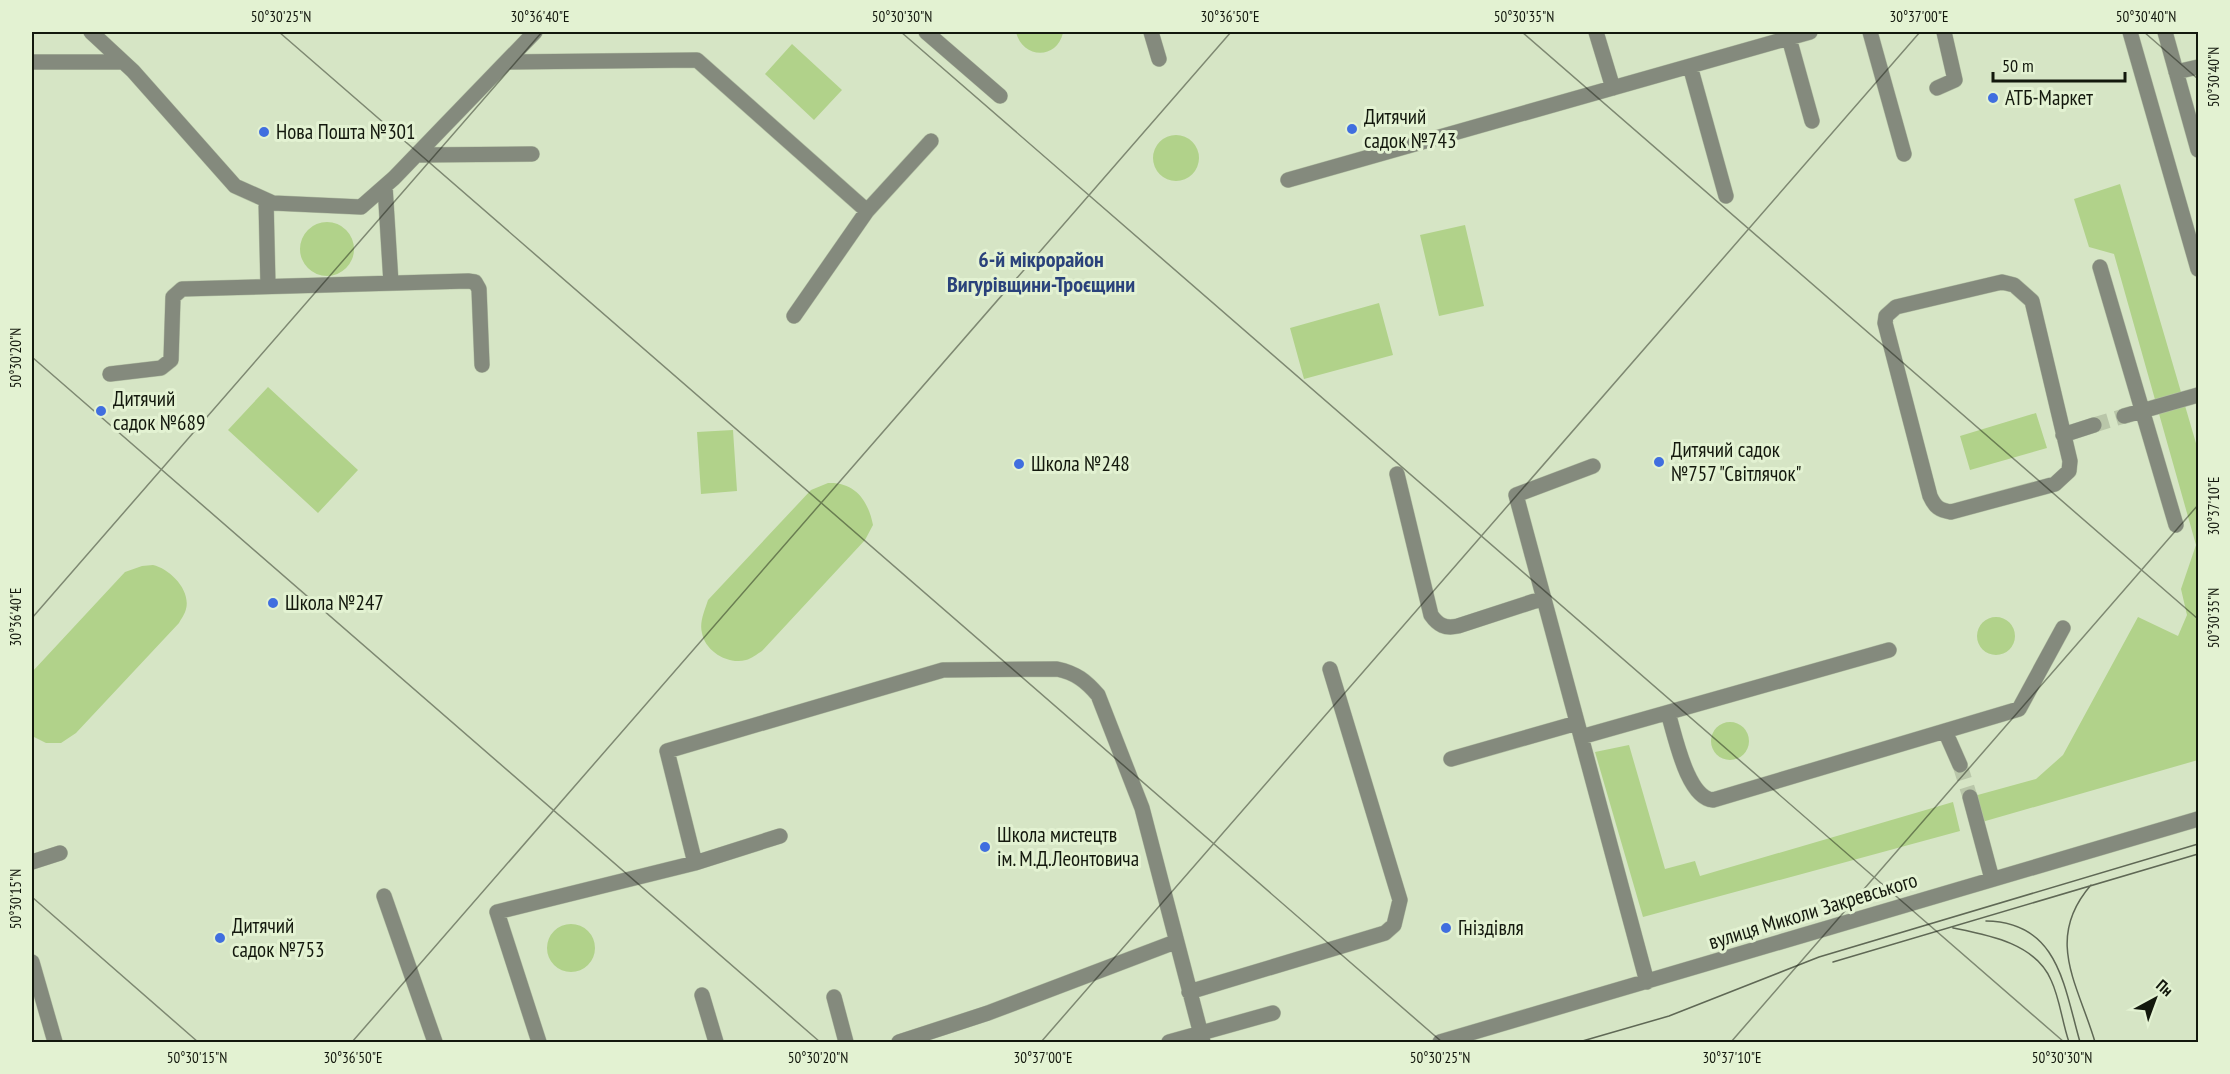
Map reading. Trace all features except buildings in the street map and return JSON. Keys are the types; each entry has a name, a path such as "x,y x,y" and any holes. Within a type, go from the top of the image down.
{"street":[{"path":"91,32 123,62 235,186 273,203 360,207 385,186 535,32"},
{"path":"926,32 1000,96"},
{"path":"1151,32 1159,59"},
{"path":"1596,32 1613,88"},
{"path":"1288,180 1810,32"},
{"path":"1870,32 1904,154"},
{"path":"1937,88 1955,80 1944,32"},
{"path":"2130,32 2199,269"},
{"path":"2165,32 2199,150"},
{"path":"1789,38 1812,122"},
{"path":"507,62 697,60 867,211"},
{"path":"32,62 123,62"},
{"path":"1690,66 1726,196"},
{"path":"2176,72 2199,67"},
{"path":"794,316 867,211 930,141"},
{"path":"416,155 532,154"},
{"path":"385,186 391,283"},
{"path":"266,200 268,286"},
{"path":"2100,267 2140,411 2176,525"},
{"path":"110,374 161,368 171,360 173,297 182,289 468,281 478,284 482,365"},
{"path":"2002,282 2024,291 2032,301 2064,435 2070,461 2069,471 2055,484 1951,512 1941,510 1930,496 1885,323 1886,316 1896,307 2002,282"},
{"path":"2124,416 2199,395"},
{"path":"2064,435 2094,424"},
{"path":"1593,466 1516,495 1647,982"},
{"path":"1397,474 1431,615 1439,625 1458,626 1544,598"},
{"path":"1668,712 1693,788 1706,799 1713,800 2019,709 2063,628"},
{"path":"1450,759 1668,712 1889,650"},
{"path":"695,863 667,751 943,670 1057,669 1073,672 1086,681 1098,695 1142,808 1175,942 1202,1038"},
{"path":"1189,992 1385,933 1394,925 1400,900 1330,669"},
{"path":"1945,730 1960,765"},
{"path":"1970,797 1992,879"},
{"name":"вулиця Миколи Закревського","path":"1440,1042 2199,819"},
{"path":"539,1042 497,912 695,863 780,836"},
{"path":"32,862 60,853"},
{"path":"384,896 435,1042"},
{"path":"899,1042 988,1013 1175,942"},
{"path":"32,962 55,1042"},
{"path":"702,995 716,1042"},
{"path":"834,997 846,1042"},
{"path":"1169,1042 1202,1038 1273,1013"}],"green space":[{"path":"1016,32 1063,33 1054,48 1039,53 1025,47 1019,41"},
{"path":"792,44 842,90 814,120 765,74"},
{"path":"1176,135 1185,136 1192,142 1198,149 1198,167 1192,174 1185,180 1176,181 1167,180 1160,174 1154,167 1153,158 1154,149 1160,142 1167,136"},
{"path":"2120,184 2198,450 2198,760 1982,822 1974,796 2036,779 2063,755 2138,617 2178,636 2187,615 2181,589 2196,545 2114,254 2089,247 2074,199"},
{"path":"322,222 332,222 346,230 352,239 354,249 352,259 346,268 332,276 322,276 305,264 300,254 300,244 312,227"},
{"path":"1465,225 1484,306 1439,316 1420,235"},
{"path":"1379,303 1393,355 1304,379 1290,328"},
{"path":"268,387 358,470 318,513 228,430"},
{"path":"2036,413 2047,448 1970,470 1960,436"},
{"path":"733,430 737,491 701,494 697,432"},
{"path":"828,483 837,483 853,489 864,500 873,525 865,540 762,651 750,659 739,661 718,655 704,640 701,629 708,600 811,490"},
{"path":"153,565 166,571 178,581 182,588 187,602 184,615 179,623 76,733 61,743 46,743 32,736 32,672 125,572"},
{"path":"1996,617 2010,622 2015,636 2010,650 1996,655 1982,650 1977,636 1982,622"},
{"path":"1730,722 1744,727 1749,741 1744,755 1730,760 1716,755 1711,741 1716,727"},
{"path":"1629,745 1665,869 1695,861 1700,876 1953,802 1960,831 1643,917 1595,752"},
{"path":"566,924 576,924 588,931 595,943 595,953 588,965 576,972 566,972 551,961 547,953 547,943 558,928"}],"tunnel":[{"path":"2094,425 2124,416"},
{"path":"1960,765 1970,797"}],"tram line":[{"path":"1579,1042 1669,1016 1819,957 2198,844"},
{"path":"1833,962 2198,854"},
{"path":"2091,885 2077,905 2069,924 2067,943 2074,981 2095,1042"},
{"path":"1986,921 2010,924 2029,933 2044,945 2062,980 2080,1042"},
{"path":"1953,928 2009,943 2034,957 2044,967 2054,987 2069,1042"}],"place":[{"name":"АТБ-Маркет","path":"1993,98"},
{"name":"Дитячий садок №743","path":"1352,129"},
{"name":"Нова Пошта №301","path":"264,132"},
{"name":"Дитячий садок №689","path":"101,411"},
{"name":"Дитячий садок №757 \"Світлячок\"","path":"1659,462"},
{"name":"Школа №248","path":"1019,464"},
{"name":"Школа №247","path":"273,603"},
{"name":"Школа мистецтв ім. М.Д.Леонтовича","path":"985,847"},
{"name":"Гніздівля","path":"1446,928"},
{"name":"Дитячий садок №753","path":"220,938"}],"district":[{"name":"6-й мікрорайон Вигурівщини-Троєщини","path":"1041,272"}]}
